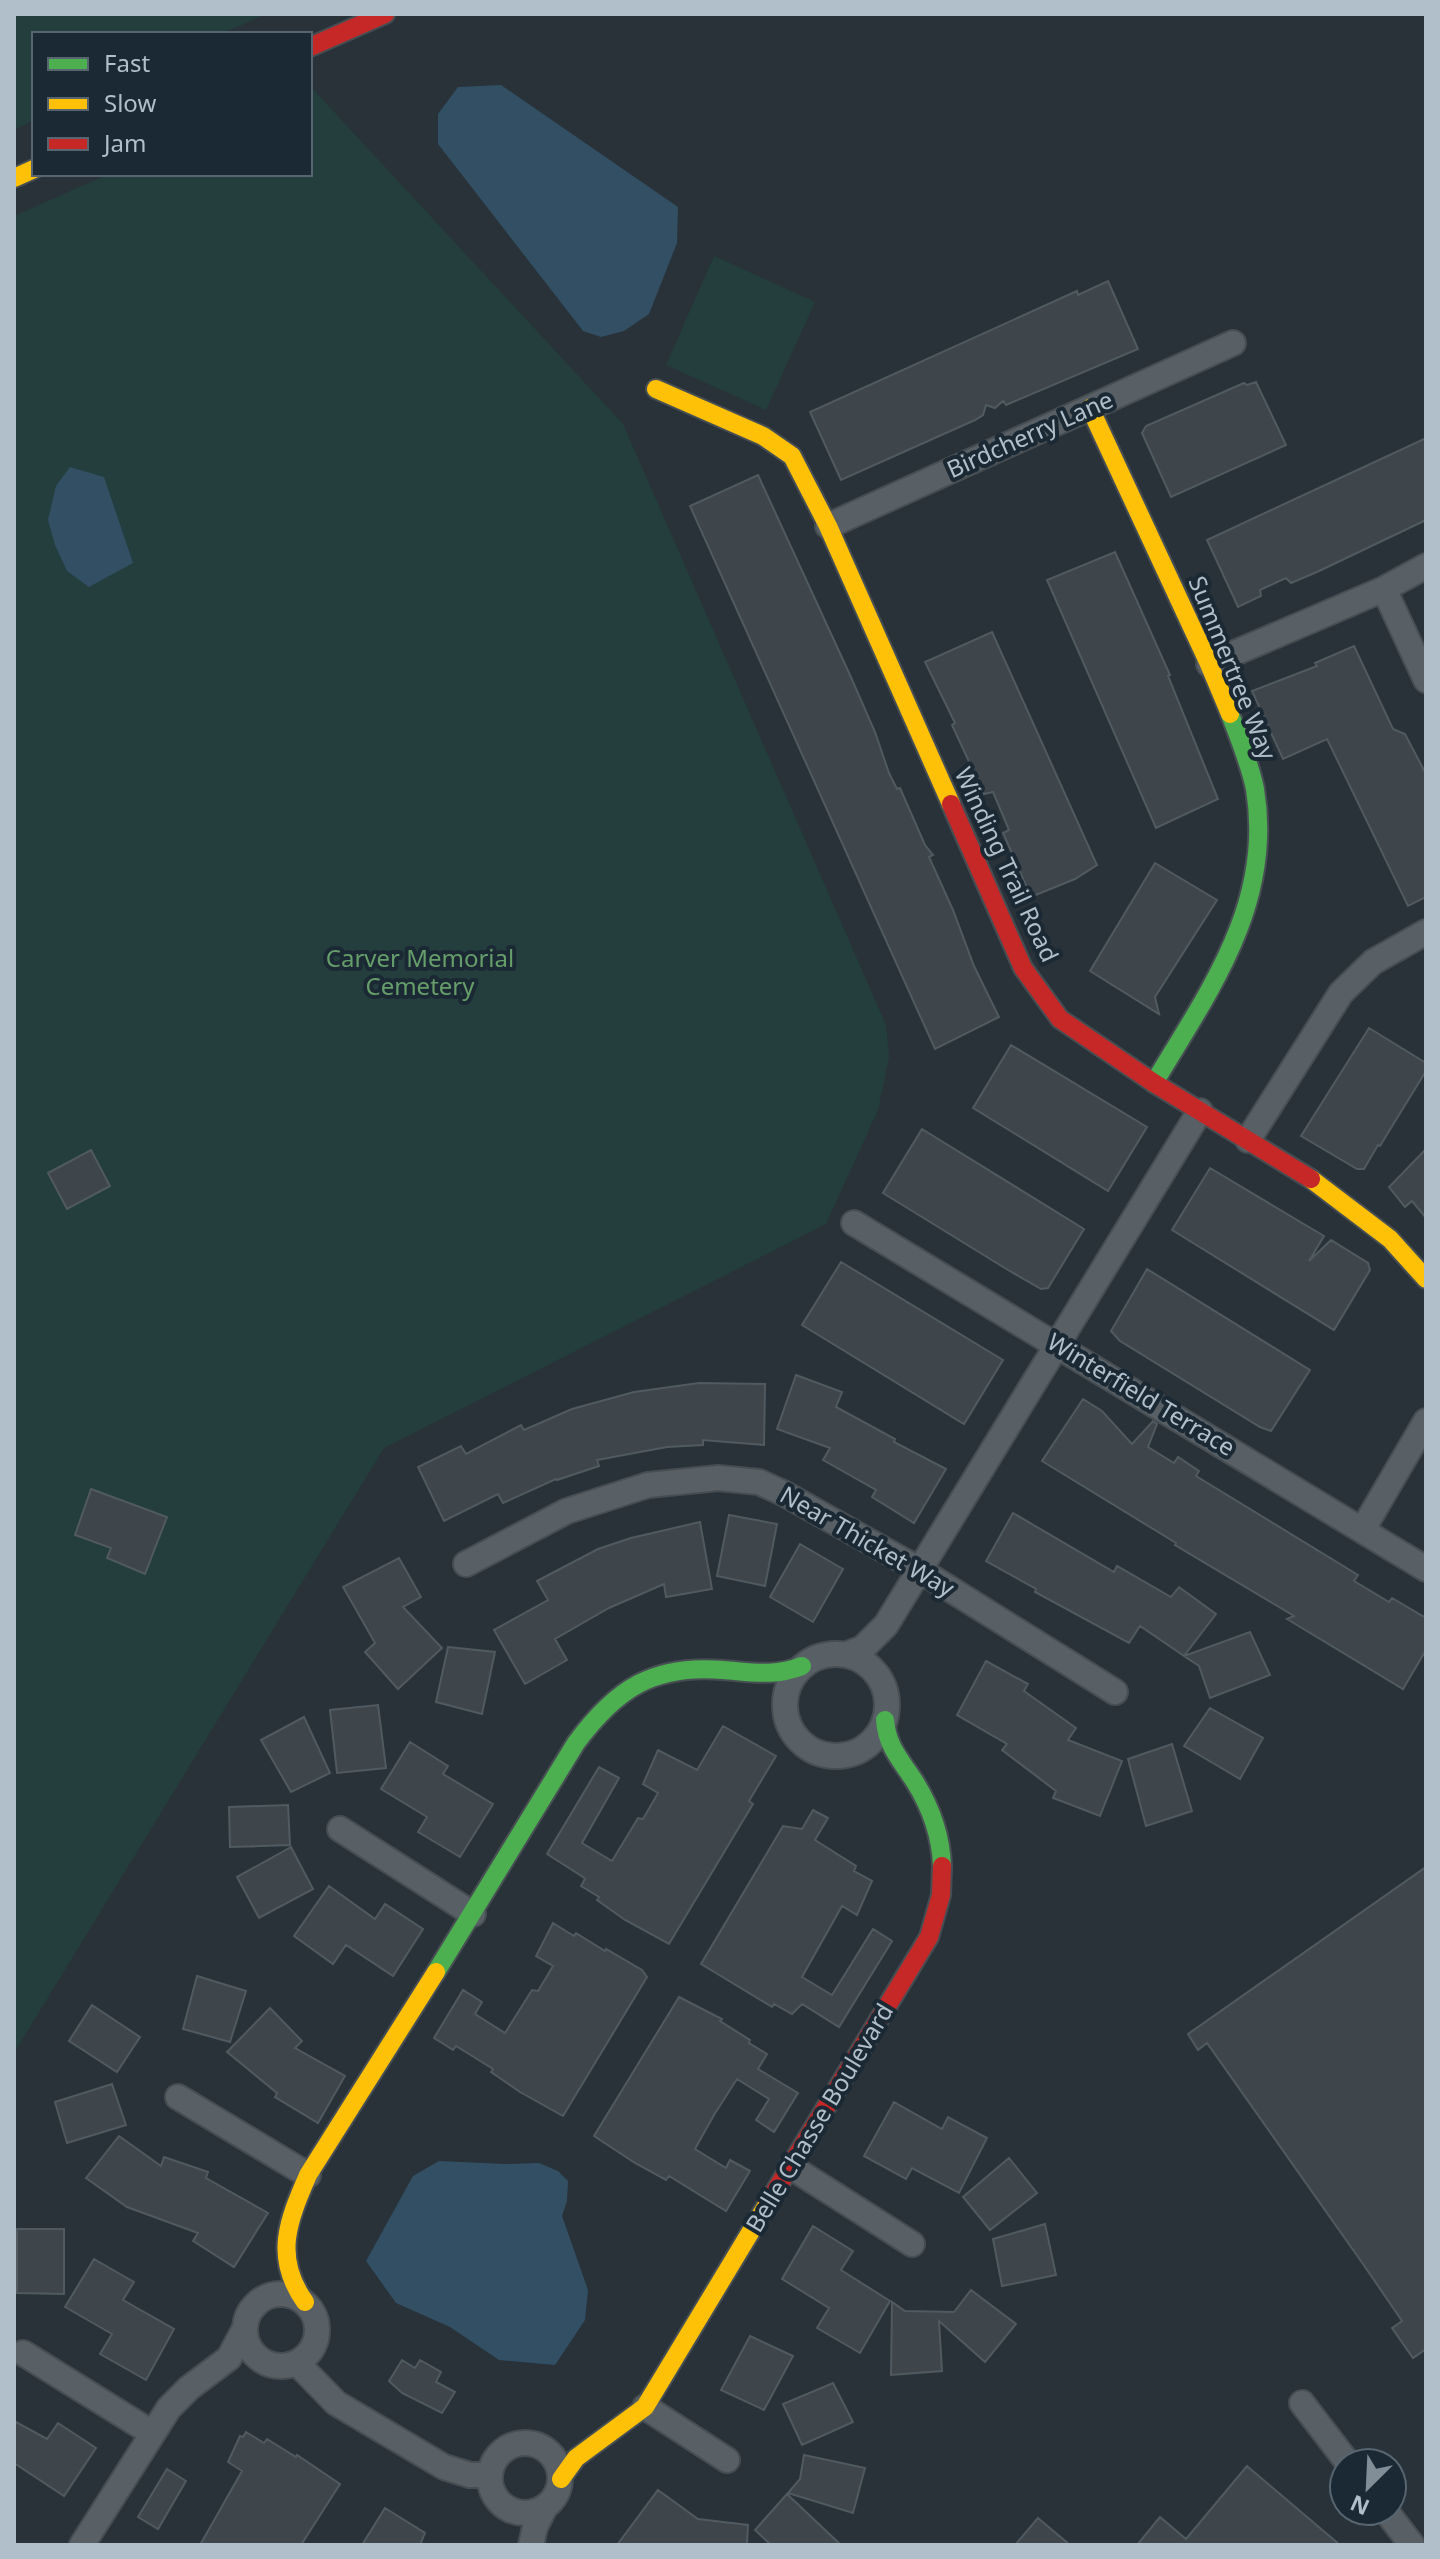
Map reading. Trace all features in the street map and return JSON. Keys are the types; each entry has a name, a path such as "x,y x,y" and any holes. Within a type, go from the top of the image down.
{"street":[{"path":"312,46 385,14"},
{"name":"Birdcherry Lane","path":"828,526 1233,343"},
{"name":"Winding Trail Road","path":"656,389 763,436 792,456 828,526 1023,968 1060,1019 1154,1083 1326,1188 1390,1239 1426,1279"},
{"name":"Summertree Way","path":"1090,408 1209,664 1243,747 1255,790 1258,851 1251,898 1226,963 1154,1083"},
{"path":"1209,664 1384,589 1426,566"},
{"path":"1384,589 1426,680"},
{"path":"1248,1140 1341,993 1373,962 1426,932"},
{"name":"Belle Chasse Boulevard","path":"531,2543 545,2507 556,2495 561,2479 576,2458 645,2407 929,1937 943,1886 944,1853 916,1784 888,1747 885,1720 887,1696 878,1676 879,1649 886,1625 1200,1111"},
{"name":"Winterfield Terrace","path":"854,1223 1426,1569"},
{"path":"1363,1529 1426,1421"},
{"name":"Near Thicket Way","path":"466,1564 567,1511 648,1485 718,1478 759,1482 918,1569 1115,1692"},
{"name":"Belle Chasse Boulevard","path":"297,2363 307,2356 318,2335 313,2312 289,2281 286,2259 291,2218 308,2175 473,1914 576,1743 609,1703 638,1685 679,1671 719,1670 764,1677 783,1675 831,1653 847,1654 863,1648 886,1625"},
{"path":"847,1654 862,1660 878,1676"},
{"path":"784,1704 791,1679 802,1666"},
{"path":"764,1677 784,1704 789,1726 802,1744 814,1751 836,1756 858,1750 874,1740 885,1720"},
{"path":"858,1750 895,1757"},
{"path":"340,1829 473,1914"},
{"path":"178,2097 308,2175"},
{"path":"791,2167 912,2244"},
{"name":"Belle Chasse Boulevard","path":"82,2545 169,2408 189,2388 229,2358 245,2328 246,2318 275,2283 286,2259"},
{"path":"258,2302 276,2294 296,2297 305,2302"},
{"path":"245,2328 249,2348 265,2363"},
{"path":"23,2353 152,2433"},
{"path":"229,2358 287,2366 297,2363 336,2403 444,2467 470,2475 489,2475 492,2463 502,2450 514,2443 525,2442 567,2454 590,2448"},
{"path":"1302,2403 1336,2447"},
{"path":"645,2407 727,2460"},
{"path":"545,2449 557,2461 561,2479"},
{"name":"Belle Chasse Boulevard","path":"489,2475 494,2495 502,2505 516,2512 531,2543"},
{"path":"516,2512 529,2513 545,2507"},
{"path":"1398,2527 1412,2545"}],"green space":[{"path":"14,14 266,14 226,32 32,32 32,121 14,130"},
{"name":"Carver Memorial Cemetery","path":"312,88 623,424 886,1025 889,1057 878,1110 826,1224 384,1448 14,2053 14,216 104,176 312,176"},
{"path":"714,256 815,302 766,410 666,365"}],"water":[{"path":"501,85 678,207 677,243 649,314 624,331 601,337 583,331 438,144 438,114 458,87"},
{"path":"70,467 104,477 133,563 89,587 67,571 48,520 56,486"},
{"path":"439,2161 539,2163 558,2171 568,2181 562,2216 588,2290 585,2320 555,2365 499,2360 450,2327 396,2303 366,2261 413,2176"}],"building":[{"path":"1108,281 1138,349 1006,405 1003,401 995,408 986,405 983,415 975,420 841,480 810,412 1077,291 1078,295"},
{"path":"1256,382 1286,445 1171,497 1142,433 1146,426 1244,383"},
{"path":"1426,438 1426,520 1291,583 1286,578 1260,590 1261,596 1238,607 1207,540"},
{"path":"758,475 850,675 889,773 897,789 900,788 925,845 933,855 929,857 974,966 999,1017 935,1049 690,506"},
{"path":"1115,552 1170,675 1218,799 1156,828 1047,580"},
{"path":"992,632 1097,865 1075,879 1031,897 1003,833 1009,830 993,792 984,794 952,725 955,723 925,662"},
{"path":"1354,646 1393,729 1405,734 1426,774 1426,897 1408,906 1327,739 1283,759 1252,691 1317,666 1315,663"},
{"path":"1155,863 1217,900 1155,997 1159,1014 1090,971"},
{"path":"1369,1028 1426,1063 1426,1071 1364,1169 1357,1169 1301,1136"},
{"path":"1011,1045 1147,1127 1108,1191 973,1108"},
{"path":"922,1129 1084,1229 1048,1288 1041,1289 1008,1270 883,1193"},
{"path":"1426,1149 1426,1218 1412,1201 1405,1207 1389,1187"},
{"path":"91,1150 110,1186 67,1209 48,1173"},
{"path":"1210,1168 1324,1236 1309,1261 1331,1240 1368,1263 1370,1270 1334,1330 1172,1230"},
{"path":"841,1262 1003,1360 964,1424 802,1325"},
{"path":"1147,1269 1310,1370 1271,1431 1120,1341 1111,1331"},
{"path":"796,1375 842,1392 836,1407 946,1469 914,1523 872,1497 876,1490 823,1460 830,1448 777,1429"},
{"path":"699,1383 765,1384 764,1445 703,1440 703,1445 667,1447 597,1460 599,1466 556,1479 503,1503 498,1494 444,1521 418,1467 461,1446 466,1454 521,1425 524,1430 572,1409 634,1392"},
{"path":"1083,1399 1102,1411 1132,1444 1153,1421 1157,1424 1148,1447 1174,1463 1178,1457 1199,1471 1196,1476 1358,1575 1354,1581 1389,1602 1392,1598 1426,1618 1426,1650 1403,1689 1287,1619 1294,1616 1042,1461"},
{"path":"91,1489 167,1517 145,1574 107,1558 111,1548 75,1535"},
{"path":"1013,1513 1114,1572 1117,1566 1171,1597 1179,1587 1216,1614 1184,1656 1140,1626 1129,1643 1035,1592 1036,1589 986,1561"},
{"path":"729,1515 777,1524 765,1586 717,1576"},
{"path":"700,1522 712,1589 666,1597 664,1584 609,1608 555,1639 567,1660 525,1684 494,1630 548,1600 537,1581 598,1549"},
{"path":"800,1544 843,1569 813,1622 770,1597"},
{"path":"399,1558 421,1597 403,1607 442,1648 398,1689 365,1652 375,1643 343,1587"},
{"path":"1250,1632 1270,1675 1210,1698 1199,1666 1184,1656"},
{"path":"448,1647 495,1652 482,1714 436,1702"},
{"path":"986,1661 1028,1684 1024,1691 1076,1728 1068,1740 1122,1761 1100,1816 1053,1798 1056,1791 1002,1750 1007,1744 957,1715"},
{"path":"378,1705 386,1768 337,1773 330,1710"},
{"path":"1210,1708 1263,1738 1240,1779 1184,1746"},
{"path":"304,1717 330,1773 291,1792 261,1740"},
{"path":"723,1726 776,1756 749,1801 753,1804 669,1944 625,1920 597,1900 599,1897 581,1886 583,1877 547,1854 599,1767 619,1778 582,1843 612,1861 638,1818 643,1819 658,1793 643,1784 658,1750 697,1770"},
{"path":"410,1742 448,1766 443,1774 493,1804 460,1857 418,1832 427,1817 381,1789"},
{"path":"1172,1744 1192,1811 1146,1826 1128,1759"},
{"path":"288,1805 290,1845 230,1847 229,1807"},
{"path":"813,1810 828,1818 815,1840 856,1866 854,1871 872,1881 857,1915 842,1906 802,1977 832,1995 873,1929 892,1941 839,2027 802,2004 792,2014 774,2004 772,2007 701,1964 783,1826 802,1829"},
{"path":"291,1847 313,1889 259,1918 237,1877"},
{"path":"1426,1867 1426,2349 1413,2358 1392,2328 1402,2321 1363,2264 1207,2043 1198,2050 1188,2034"},
{"path":"329,1886 375,1919 385,1904 423,1929 393,1976 346,1945 333,1964 294,1936"},
{"path":"553,1923 574,1936 576,1933 606,1949 642,1970 647,1977 563,2116 520,2092 491,2072 493,2069 456,2046 453,2050 434,2038 463,1990 482,2002 475,2014 505,2033 532,1990 538,1991 553,1966 536,1956"},
{"path":"197,1976 246,1991 230,2042 183,2029"},
{"path":"679,1997 722,2019 720,2021 750,2040 749,2043 767,2054 758,2069 798,2093 774,2132 756,2120 769,2099 737,2079 714,2115 695,2149 726,2168 730,2160 750,2171 726,2211 669,2176 666,2180 635,2163 594,2136"},
{"path":"92,2005 140,2037 117,2072 69,2041"},
{"path":"270,2008 302,2041 295,2048 345,2076 318,2123 275,2097 277,2093 227,2052"},
{"path":"112,2084 126,2125 67,2143 55,2102"},
{"path":"894,2102 942,2129 948,2117 987,2138 959,2193 912,2168 906,2179 864,2156"},
{"path":"119,2136 161,2166 164,2157 208,2172 206,2178 268,2213 234,2267 193,2241 198,2233 127,2207 86,2178"},
{"path":"1009,2158 1037,2193 990,2230 963,2197"},
{"path":"1045,2224 1056,2275 1002,2286 993,2239"},
{"path":"813,2226 853,2251 841,2270 890,2301 860,2353 817,2328 829,2308 782,2279"},
{"path":"17,2229 64,2229 64,2294 17,2293"},
{"path":"94,2259 134,2282 123,2300 174,2329 146,2380 100,2354 112,2334 65,2307"},
{"path":"971,2290 1016,2324 985,2362 939,2321 942,2371 891,2375 892,2302 905,2311 954,2312"},
{"path":"750,2336 793,2356 764,2410 721,2390"},
{"path":"402,2360 415,2368 420,2360 441,2372 436,2382 455,2392 442,2413 402,2393 389,2381"},
{"path":"833,2383 853,2422 802,2445 783,2404"},
{"path":"14,2421 47,2439 58,2423 96,2448 64,2496 14,2463"},
{"path":"246,2432 264,2443 267,2439 297,2455 340,2484 301,2545 200,2545 242,2471 228,2462 240,2436 243,2437"},
{"path":"804,2455 865,2468 853,2513 788,2493 800,2479"},
{"path":"1247,2466 1340,2545 1137,2545 1160,2517 1186,2539"},
{"path":"167,2469 186,2481 158,2529 138,2517"},
{"path":"658,2490 698,2519 748,2525 747,2545 617,2545"},
{"path":"787,2494 841,2545 771,2545 755,2530"},
{"path":"385,2508 425,2533 420,2545 362,2545"},
{"path":"1038,2518 1070,2545 1015,2545"}],"traffic: fast":[{"path":"1154,1083 1215,980 1246,908 1255,870 1258,831 1255,789 1230,714"},
{"path":"436,1972 576,1743 606,1708 638,1684 676,1671 698,1669 772,1673 802,1666"},
{"path":"885,1720 892,1746 930,1812 940,1844 942,1866"}],"traffic: slow":[{"path":"14,178 32,170"},
{"path":"656,389 763,436 792,456 828,526 951,804"},
{"path":"1090,408 1230,714"},
{"path":"1311,1179 1390,1239 1426,1279"},
{"path":"305,2302 295,2286 287,2254 290,2224 301,2192 308,2175 436,1972"},
{"path":"561,2479 576,2458 645,2407 768,2203"}],"traffic: jam":[{"path":"312,46 385,14"},
{"path":"951,804 1023,968 1060,1019 1154,1083 1311,1179"},
{"path":"768,2203 929,1937 941,1895 942,1866"}]}
